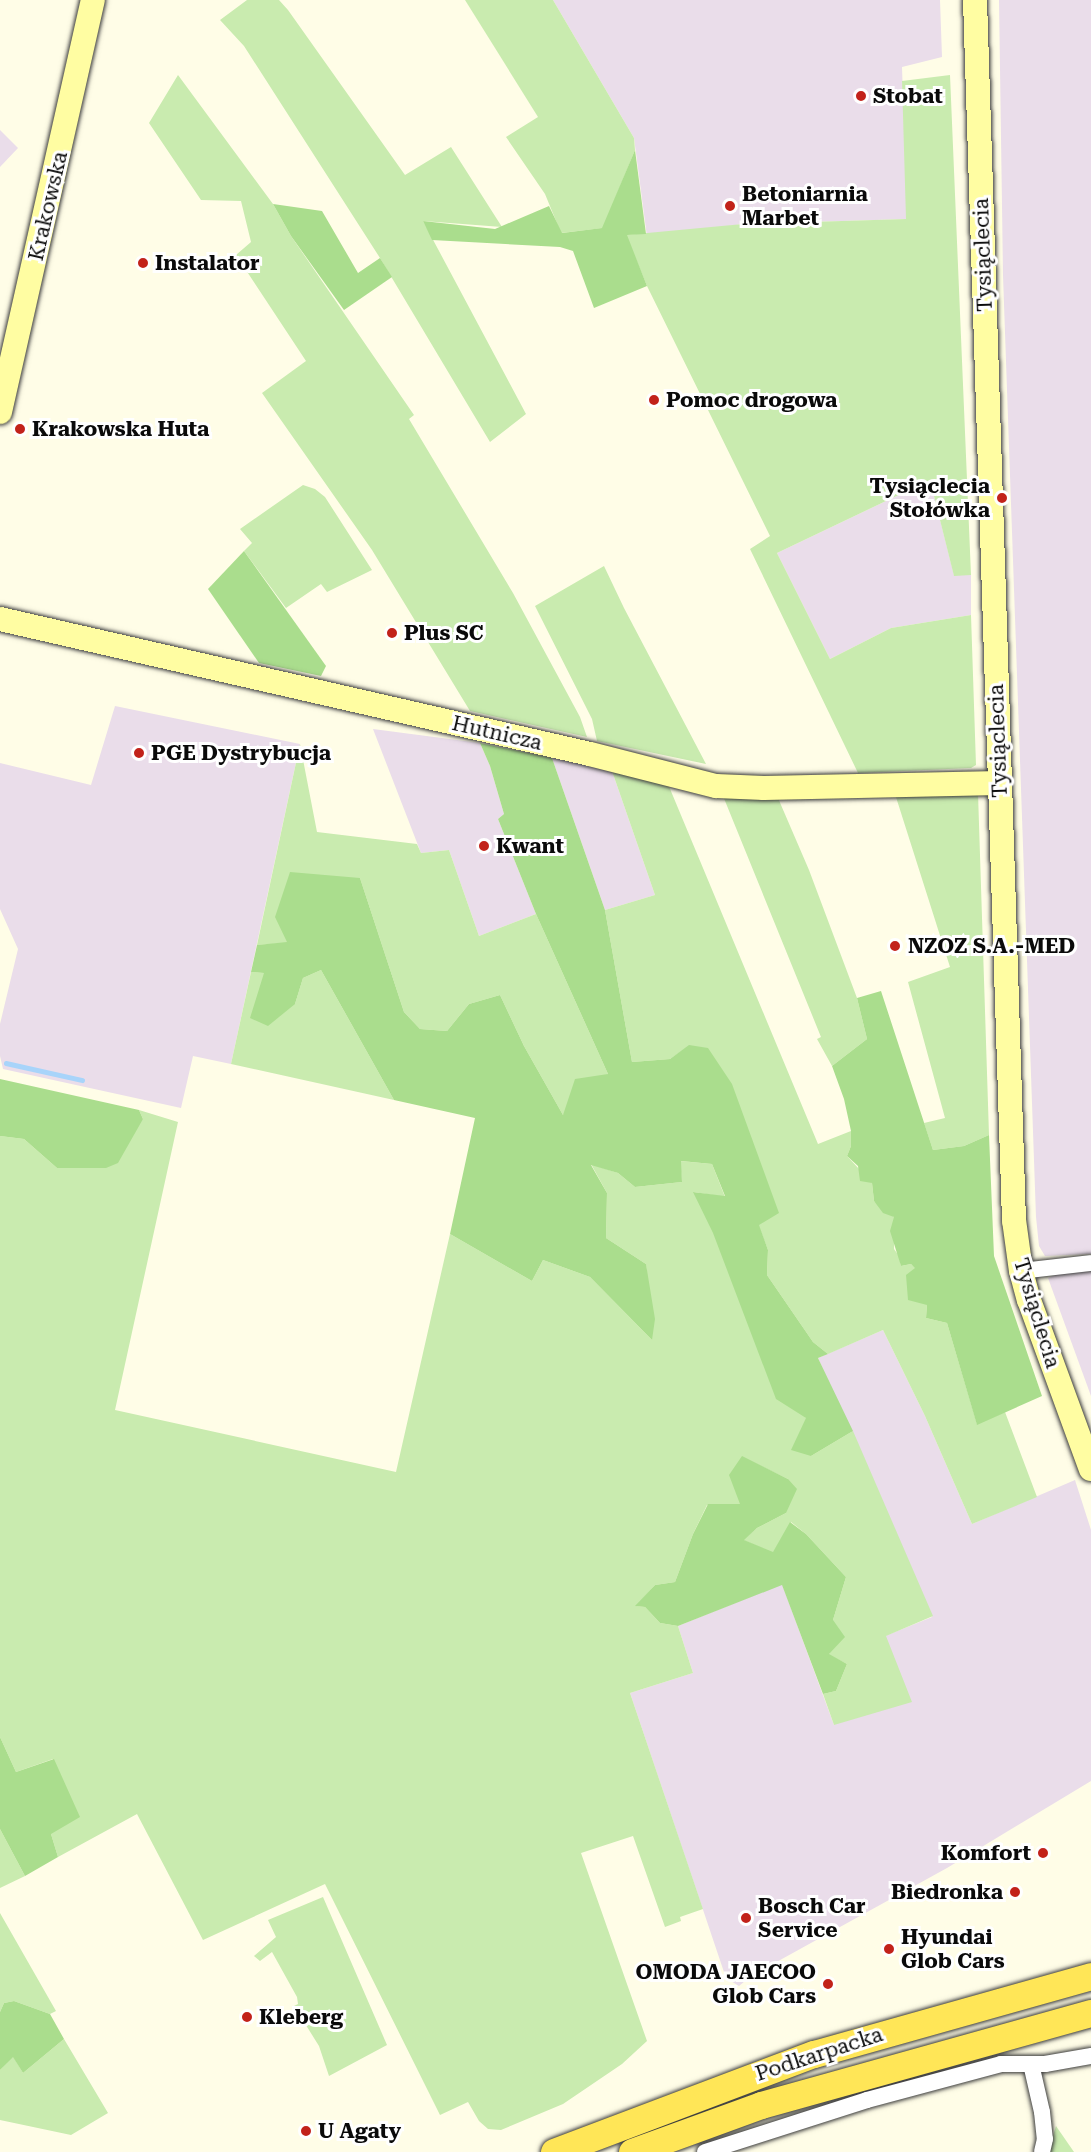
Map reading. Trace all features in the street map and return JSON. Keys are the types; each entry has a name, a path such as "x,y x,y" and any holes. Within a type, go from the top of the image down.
{"main road":[{"name":"Podkarpacka","path":"554,2152 814,2054 1091,1976"},
{"name":"Podkarpacka","path":"632,2152 772,2101 1091,2013"}],"street":[{"name":"Krakowska","path":"0,412 93,0"},
{"name":"Tysiąclecia","path":"975,0 1014,1220 1021,1271 1029,1300 1091,1469"},
{"name":"Hutnicza","path":"0,619 590,754 716,786 764,788 1000,783"},
{"path":"1021,1271 1091,1263"},
{"path":"705,2152 906,2089 1001,2064 1031,2064 1075,2060 1091,2056"},
{"path":"1031,2064 1042,2112 1045,2139 1042,2152"}],"shaded area":[{"path":"553,0 940,0 942,57 902,67 907,219 743,224 647,237 634,138"},
{"path":"999,0 1091,0 1091,1254 1045,1256 1039,1246 1036,1217 1003,275"},
{"path":"0,130 18,148 0,167"},
{"path":"930,480 954,575 971,575 971,615 891,628 830,659 777,553"},
{"path":"115,706 300,744 231,1064 193,1056 181,1108 3,1069 0,1056 0,1024 18,949 0,909 0,763 91,785"},
{"path":"373,729 480,743 490,766 504,814 498,819 536,914 479,936 449,850 421,853"},
{"path":"552,758 612,771 655,895 605,910"},
{"path":"1091,1271 1091,1396 1048,1278 1060,1273"},
{"path":"883,1330 925,1416 972,1524 1075,1480 1091,1530 1091,1781 947,1868 751,1976 739,1986 726,1978 630,1693 693,1673 678,1626 782,1584 834,1725 885,1636 932,1617 818,1358"}],"green space":[{"path":"247,0 279,0 405,175 451,147 502,227 423,221 526,414 490,442 380,258 244,46 220,20"},
{"path":"465,0 553,0 634,138 635,150 603,228 561,233 545,194 506,137 538,117"},
{"path":"178,75 273,204 291,236 414,415 409,419 513,593 580,717 587,737 470,711 372,550 262,393 306,361 236,255 251,242 241,201 201,200 149,123"},
{"path":"950,75 971,575 954,576 930,480 777,553 830,659 891,628 971,615 976,765 971,768 858,773 750,549 770,536 647,286 626,235 743,224 906,219 902,81"},
{"path":"635,150 646,234 627,235 647,286 594,308 573,251 560,247 432,240 423,221 495,229 549,206 562,233 602,228"},
{"path":"273,204 322,211 358,273 380,258 392,277 344,310 291,236"},
{"path":"303,485 315,489 325,497 372,570 327,592 321,584 286,608 244,551 252,543 240,529"},
{"path":"244,551 326,666 321,676 259,663 208,589"},
{"path":"604,566 706,764 597,741 592,719 535,606"},
{"path":"480,743 552,758 605,910 632,1062 670,1059 689,1045 708,1048 732,1084 779,1213 759,1225 768,1250 767,1275 813,1342 828,1354 818,1358 853,1431 811,1456 791,1450 806,1418 776,1399 713,1233 693,1192 725,1196 712,1164 681,1161 682,1182 635,1187 618,1173 591,1165 607,1193 606,1238 646,1264 655,1319 652,1340 590,1277 543,1260 532,1281 450,1234 475,1118 394,1100 321,970 303,978 295,1004 268,1026 250,1018 264,973 251,972 257,945 287,942 275,917 290,872 360,878 404,1012 420,1029 447,1031 469,1004 500,995 524,1046 563,1115 575,1079 608,1074 536,914 498,819 504,814 490,766"},
{"path":"300,744 317,832 417,844 421,853 449,850 479,936 536,914 608,1074 563,1115 524,1046 500,995 469,1004 447,1031 420,1029 404,1012 360,878 287,943 257,945"},
{"path":"612,771 668,784 818,1144 851,1131 851,1146 847,1156 872,1183 874,1201 894,1217 894,1249 899,1256 901,1266 911,1264 916,1268 927,1305 926,1318 947,1323 977,1424 1005,1412 1037,1497 972,1524 925,1416 883,1330 828,1354 813,1342 767,1275 768,1250 689,1046 670,1059 632,1062 605,910 655,895"},
{"path":"978,793 989,1135 964,1146 933,1150 924,1123 945,1118 908,982 950,967 895,794"},
{"path":"723,796 778,798 809,870 857,998 867,1039 832,1066 817,1039 821,1037"},
{"path":"321,970 394,1100 231,1064 251,972 264,973 295,1004 303,978"},
{"path":"881,991 933,1150 964,1146 989,1135 994,1256 1042,1396 977,1425 947,1323 926,1318 927,1305 908,1300 906,1275 915,1268 911,1264 901,1266 890,1231 894,1217 883,1213 874,1201 872,1183 860,1181 858,1166 847,1156 851,1146 851,1131 844,1099 832,1066 867,1039 857,998"},
{"path":"0,1079 139,1110 143,1119 118,1163 106,1168 57,1168 24,1139 0,1136"},
{"path":"139,1110 178,1122 115,1410 396,1472 450,1234 532,1281 543,1260 590,1277 652,1340 646,1264 606,1238 607,1193 591,1164 618,1173 635,1187 682,1182 680,1161 712,1164 725,1197 694,1192 806,1418 811,1456 853,1431 933,1616 886,1636 912,1702 834,1725 823,1694 836,1691 847,1664 829,1655 833,1620 846,1577 806,1534 791,1522 773,1553 743,1540 757,1528 786,1513 788,1479 742,1457 741,1504 707,1505 675,1582 655,1585 636,1606 645,1607 660,1623 678,1626 693,1673 630,1693 703,1909 680,1917 681,1921 665,1927 633,1836 581,1853 647,2041 622,2064 563,2104 501,2130 488,2129 479,2121 468,2102 440,2115 325,1884 203,1940 137,1814 58,1857 51,1834 53,1759 16,1772 0,1737 0,1136 24,1139 57,1168 143,1119"},
{"path":"742,1456 788,1479 797,1489 786,1513 757,1528 744,1540 773,1552 790,1522 806,1534 846,1577 833,1620 845,1637 829,1654 847,1664 836,1691 823,1694 782,1585 678,1626 660,1623 645,1607 635,1606 655,1585 675,1582 693,1534 708,1504 740,1504 729,1475"},
{"path":"0,1737 16,1772 54,1759 80,1817 51,1834 58,1857 25,1876 0,1829"},
{"path":"0,1829 25,1876 0,1888"},
{"path":"323,1897 387,2045 329,2076 319,2046 294,2006 298,2004 297,1997 272,1952 260,1961 254,1956 276,1937 268,1920"},
{"path":"0,1913 56,2011 50,2014 14,2001 4,2003 0,2012"},
{"path":"14,2001 50,2014 64,2039 23,2073 13,2057 0,2070 0,2012 4,2003"},
{"path":"64,2039 108,2113 71,2135 0,2120 0,2070 13,2056 23,2073"},
{"path":"1056,2126 1074,2152 1048,2152"}],"waterway":[{"path":"6,1063 82,1080"}],"place":[{"name":"Stobat","path":"861,96"},
{"name":"Betoniarnia Marbet","path":"730,206"},
{"name":"Instalator","path":"143,263"},
{"name":"Pomoc drogowa","path":"654,400"},
{"name":"Krakowska Huta","path":"20,429"},
{"name":"Tysiąclecia Stołówka","path":"1002,498"},
{"name":"Plus SC","path":"392,633"},
{"name":"PGE Dystrybucja","path":"139,753"},
{"name":"Kwant","path":"484,846"},
{"name":"NZOZ S.A.-MED","path":"895,946"},
{"name":"Komfort","path":"1043,1853"},
{"name":"Biedronka","path":"1015,1892"},
{"name":"Bosch Car Service","path":"746,1918"},
{"name":"Hyundai Glob Cars","path":"889,1949"},
{"name":"OMODA JAECOO Glob Cars","path":"828,1984"},
{"name":"Kleberg","path":"247,2017"},
{"name":"U Agaty","path":"306,2131"}]}
